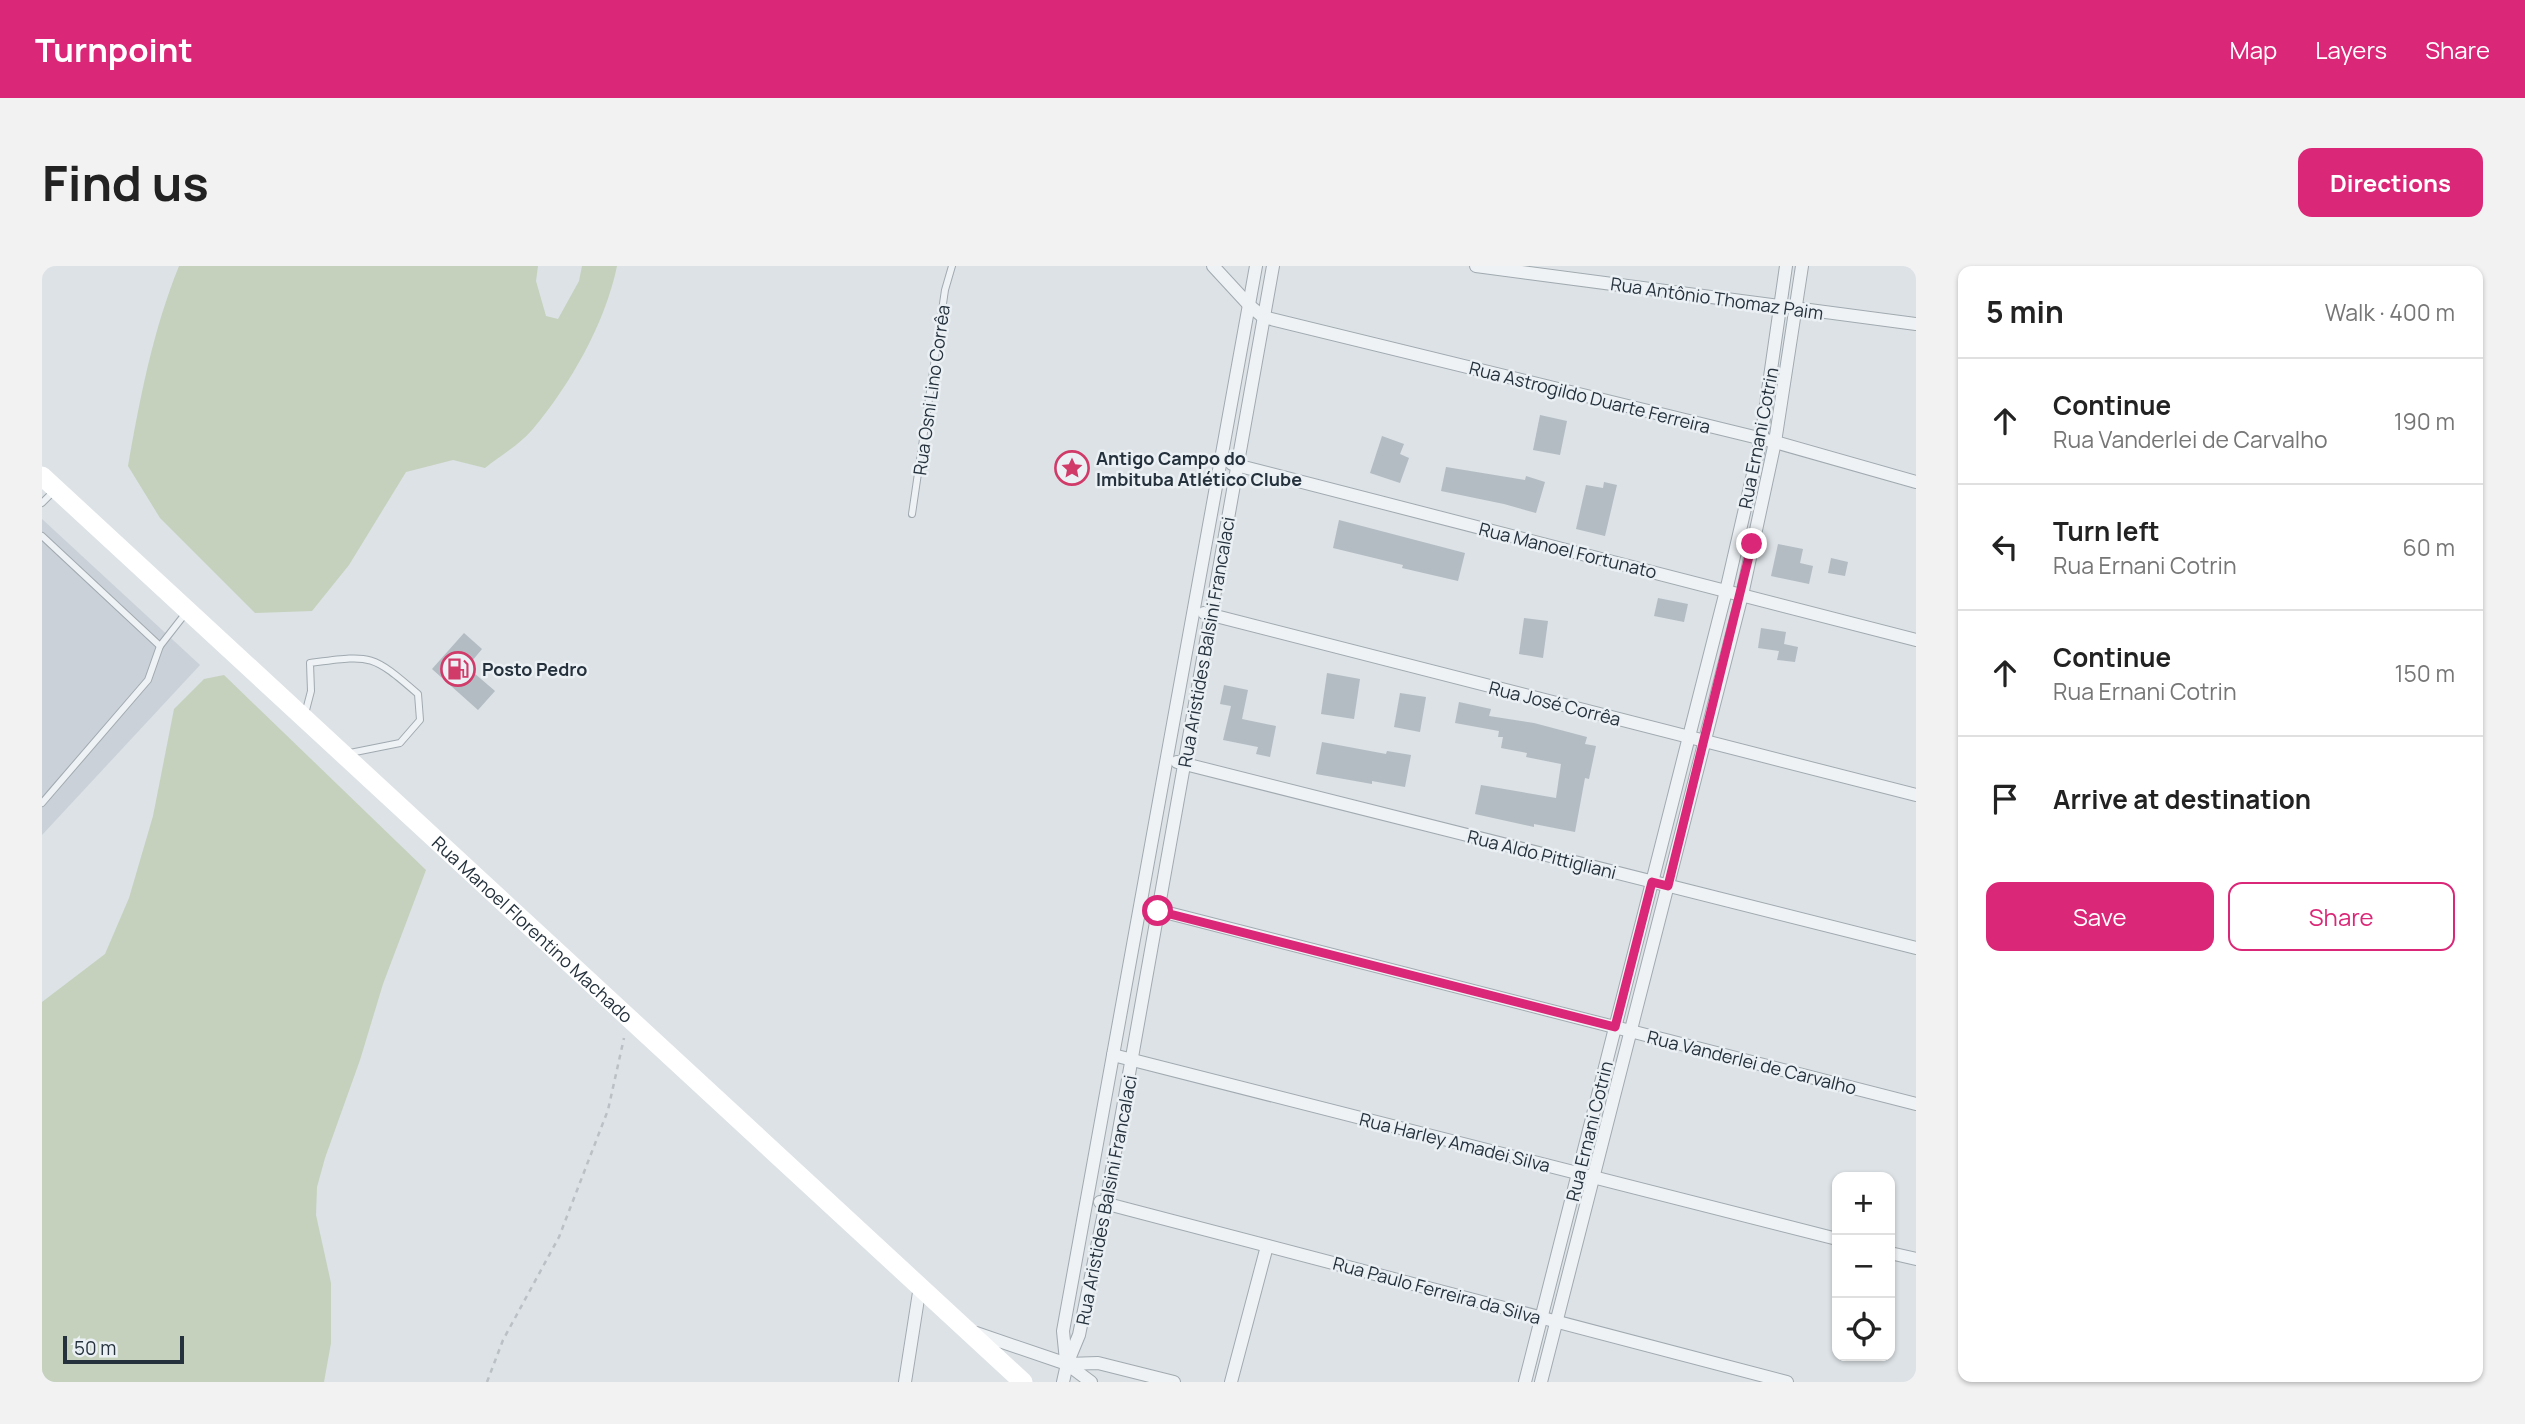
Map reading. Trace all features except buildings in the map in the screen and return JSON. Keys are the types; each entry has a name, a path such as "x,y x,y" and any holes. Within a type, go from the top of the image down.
{"main road":[{"name":"Rua Manoel Florentino Machado","path":"47,489 188,611 345,754 1023,1382"}],"street":[{"path":"1213,266 1249,306 1263,317"},
{"name":"Rua Aristides Balsini Francalaci","path":"1067,1364 1063,1331 1256,266"},
{"name":"Rua Aristides Balsini Francalaci","path":"1067,1364 1079,1335 1133,1060 1273,266"},
{"name":"Rua Antônio Thomaz Paim","path":"1476,266 1916,324"},
{"name":"Rua Ernani Cotrin","path":"1525,1382 1726,591 1761,439 1787,266"},
{"name":"Rua Ernani Cotrin","path":"1541,1382 1741,595 1775,442 1802,266"},
{"name":"Rua Astrogildo Duarte Ferreira","path":"1263,317 1775,442 1916,482"},
{"name":"Rua Manoel Fortunato","path":"1221,461 1916,640"},
{"name":"Rua José Corrêa","path":"1194,610 1916,795"},
{"name":"Rua Aldo Pittigliani","path":"1167,759 1916,948"},
{"name":"Rua Vanderlei de Carvalho","path":"1141,906 1916,1104"},
{"name":"Rua Harley Amadei Silva","path":"1113,1055 1832,1238"},
{"name":"Rua Paulo Ferreira da Silva","path":"1088,1199 1787,1382"},
{"path":"1231,1382 1267,1246"},
{"path":"1895,1254 1916,1259"},
{"path":"905,1382 920,1286"},
{"path":"967,1330 1067,1364 1091,1382"},
{"path":"1067,1364 1098,1363 1174,1382"},
{"path":"1063,1382 1067,1364"}],"lane":[{"name":"Rua Osni Lino Corrêa","path":"912,514 945,290 952,266"},
{"path":"42,536 160,646"},
{"path":"42,803 148,680 160,646 188,611"},
{"path":"304,718 311,691 310,663 368,658 386,666 418,694 421,720 400,743 345,754"}],"path":[{"path":"487,1382 503,1340 559,1237 608,1110 628,1017"}],"shaded area":[{"path":"42,519 200,665 42,835"}],"green space":[{"path":"179,266 538,266 536,281 546,316 558,319 579,281 582,266 617,266 604,310 584,353 560,394 527,435 485,468 453,460 406,472 349,565 312,611 255,613 160,518 128,466 155,339"},
{"path":"224,675 426,870 383,984 317,1187 316,1215 331,1283 331,1343 324,1382 42,1382 42,1002 105,954 129,898 153,816 174,709 204,679"}],"place":[{"name":"Antigo Campo do Imbituba Atlético Clube","path":"1072,468"},
{"name":"Posto Pedro","path":"458,669"}],"route":[{"path":"1158,911 1615,1027 1652,882 1668,886 1752,544"}]}
